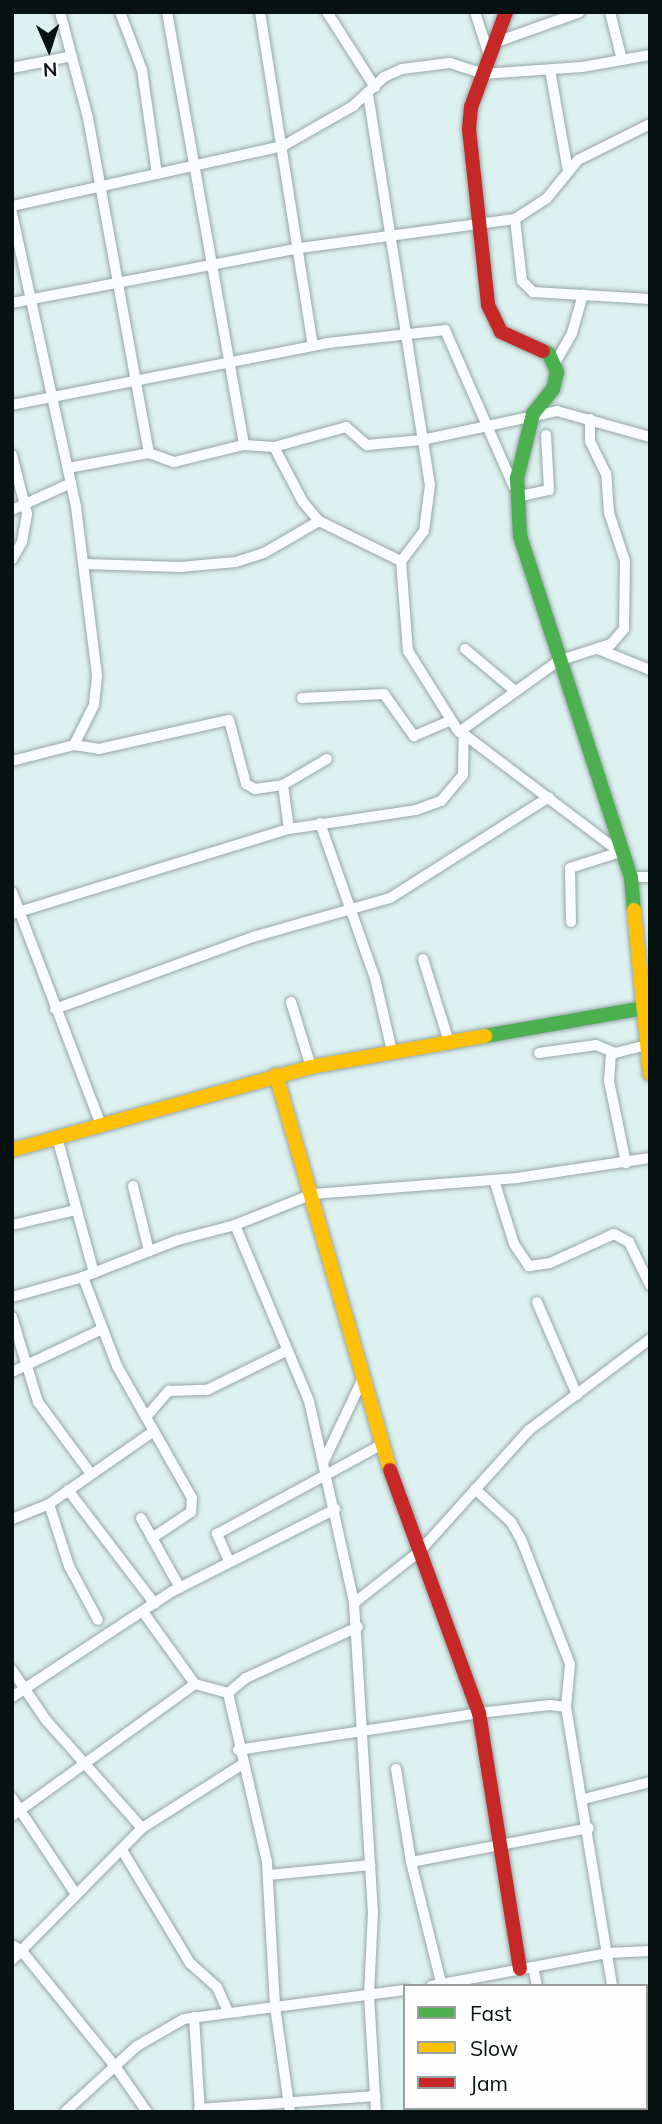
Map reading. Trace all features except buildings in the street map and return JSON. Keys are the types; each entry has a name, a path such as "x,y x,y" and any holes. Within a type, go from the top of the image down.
{"street":[{"path":"60,12 102,187 139,380 149,453"},
{"path":"120,12 142,70 157,174"},
{"path":"167,12 209,265 244,445"},
{"path":"260,12 300,248 313,346"},
{"path":"327,12 372,91 388,235 430,485 429,517 424,531 401,561 408,651 450,721 462,734 623,854"},
{"path":"475,12 492,49"},
{"path":"506,12 483,74 469,129 490,316 500,332 545,351 555,363"},
{"path":"492,49 580,12"},
{"path":"610,12 622,60"},
{"path":"12,206 283,146 372,91 391,72 436,62 483,74 550,69 650,55"},
{"path":"12,68 72,56"},
{"path":"550,69 568,171"},
{"path":"12,303 300,248 515,219 547,198 578,160 650,124"},
{"path":"12,214 17,265 30,299 68,468 85,564 96,690 85,728 74,745"},
{"path":"515,219 527,288 546,294 650,299"},
{"path":"516,495 533,414 553,389 555,363 572,334 583,295"},
{"path":"12,405 313,346 445,330 489,423 516,495 520,537 558,661 631,877 648,1008 646,1045 650,1074"},
{"path":"68,468 149,453 174,462 244,445 274,447 346,427 367,445 422,440 489,423 563,411 650,437"},
{"path":"462,734 515,691 558,661 598,649 618,638 627,621 625,561 609,513 606,474 590,441 590,419"},
{"path":"516,495 549,490 546,435"},
{"path":"274,447 303,502 319,521 401,561"},
{"path":"12,455 26,505 22,542 12,559"},
{"path":"12,510 71,483"},
{"path":"85,564 180,567 236,562 264,554 319,521"},
{"path":"465,649 515,691"},
{"path":"598,649 650,670"},
{"path":"302,698 384,694 414,736 450,721"},
{"path":"12,761 74,745 99,749 229,720 246,784 255,789 283,785 327,759"},
{"path":"15,914 289,829 416,810 441,801 464,775 462,734"},
{"path":"283,785 289,829"},
{"path":"55,1009 253,937 350,911 411,887 549,797"},
{"path":"320,823 375,978 391,1051"},
{"path":"571,922 570,868 623,854"},
{"path":"631,877 650,877"},
{"path":"12,892 15,914 101,1125"},
{"path":"423,959 449,1042"},
{"path":"291,1002 311,1067"},
{"path":"12,1150 311,1067 648,1008"},
{"path":"539,1053 596,1045 611,1053 646,1045"},
{"path":"611,1053 609,1081 626,1163"},
{"path":"276,1075 313,1194 380,1445 479,1713 498,1843 526,1968 536,1984"},
{"path":"57,1137 94,1273"},
{"path":"12,1297 83,1277 149,1251 235,1225 313,1194 494,1180 650,1158"},
{"path":"494,1180 514,1244 529,1266 550,1263 614,1234 629,1242 650,1285"},
{"path":"133,1186 149,1251"},
{"path":"12,1225 76,1210"},
{"path":"235,1225 309,1401 325,1477 335,1509 358,1627 371,1865 369,1995 376,2112"},
{"path":"83,1277 102,1329 193,1505 152,1538"},
{"path":"537,1302 577,1395"},
{"path":"12,1317 26,1367 46,1414 91,1474"},
{"path":"12,1372 102,1329"},
{"path":"354,1603 420,1551 530,1430 650,1339"},
{"path":"146,1417 169,1391 207,1390 288,1350"},
{"path":"323,1464 362,1380"},
{"path":"12,1519 49,1504 154,1431"},
{"path":"229,1561 217,1534 380,1445"},
{"path":"474,1489 511,1522 521,1539 570,1664 566,1707 589,1828 612,1984"},
{"path":"68,1490 155,1604"},
{"path":"49,1504 69,1566 98,1620"},
{"path":"12,1697 180,1588 335,1509"},
{"path":"141,1518 180,1588"},
{"path":"143,1612 195,1684 228,1693"},
{"path":"228,1693 246,1678 358,1627"},
{"path":"12,1670 24,1688 142,1828"},
{"path":"16,1812 88,1765 195,1684"},
{"path":"228,1693 269,1875 275,2006 289,2106"},
{"path":"239,1750 479,1713 550,1705 566,1707"},
{"path":"12,1960 17,1948 142,1828 243,1765"},
{"path":"396,1769 411,1863 438,1984"},
{"path":"584,1799 650,1782"},
{"path":"12,1798 16,1812 75,1893"},
{"path":"411,1863 498,1843 589,1828"},
{"path":"122,1850 190,1963 217,1986 228,2012"},
{"path":"269,1875 371,1865"},
{"path":"17,1948 115,2066 147,2112"},
{"path":"443,1984 607,1953 650,1951"},
{"path":"65,2112 137,2046 194,2017 403,1990"},
{"path":"194,2017 200,2110 289,2106 376,2096"}],"traffic: fast":[{"path":"543,351 549,354 557,372 553,389 533,414 517,478 520,536 631,877 634,910"},
{"path":"485,1036 650,1007"}],"traffic: slow":[{"path":"634,910 650,1074"},
{"path":"12,1150 311,1067 485,1036"},
{"path":"276,1075 390,1470"}],"traffic: jam":[{"path":"506,12 471,107 469,129 488,305 501,332 543,351"},
{"path":"390,1470 479,1713 520,1969"}]}
